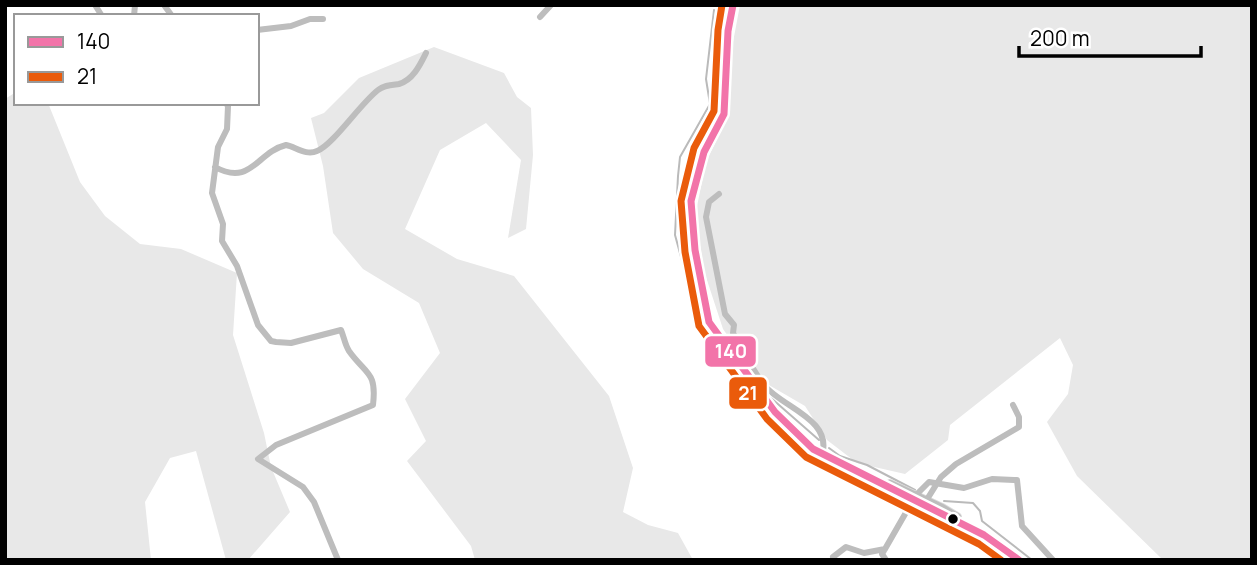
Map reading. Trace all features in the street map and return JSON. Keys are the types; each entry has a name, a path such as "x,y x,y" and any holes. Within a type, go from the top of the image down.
{"main road":[{"path":"733,5 724,114 704,152 692,189 691,214 709,322 761,387 789,428 822,455 848,468 929,498 1019,560"},
{"path":"916,495 984,535"}],"street":[{"path":"540,17 551,5"},
{"path":"721,5 730,16"},
{"path":"259,30 291,26 310,19 323,19"},
{"path":"215,167 224,172 240,173 260,162 271,151 286,145 315,153 332,139 381,87 410,79 426,52"},
{"path":"227,105 227,129 218,147 212,193 223,224 222,241 237,265 258,325 271,341 291,343 341,330 350,352 368,371 375,388 373,405 276,445 258,459 303,487 314,502 338,560"},
{"path":"719,194 709,202 706,217 723,304 734,325 733,333 761,387 812,422 824,447 822,455"},
{"path":"929,498 941,478 956,464 1019,427 1019,417 1013,405"},
{"path":"833,557 846,547 883,557 916,495 929,482 964,488 992,479 1017,480 1022,526 1053,560"}],"shaded area":[{"path":"740,5 1252,5 1252,560 1163,560 1077,476 1047,422 1068,394 1073,365 1060,338 950,425 948,440 905,474 857,463 827,440 805,406 757,378 723,329 705,274 695,216 706,162 729,114 730,58"},
{"path":"434,47 504,73 517,97 531,108 533,155 526,229 508,238 521,160 486,123 440,150 405,229 457,259 514,276 609,396 633,468 623,512 648,525 678,533 693,560 475,560 471,546 407,461 426,441 405,399 440,353 419,303 363,269 333,233 323,166 311,118 324,113 359,78"},
{"path":"14,93 14,105 49,105 80,182 105,216 140,244 181,249 237,273 233,335 264,433 271,467 290,512 248,560 226,560 196,451 170,458 145,502 151,560 5,560 5,99"}],"waterway":[{"path":"714,10 706,79 710,104 680,157 675,235 686,275 698,291 697,311 701,325 751,386"},
{"path":"771,398 819,440"},
{"path":"829,448 840,456 867,465 915,490"},
{"path":"944,501 973,503 980,511 982,521 1032,560"}],"transit line":[{"name":"21","path":"722,5 718,30 714,111 694,148 681,201 685,252 699,326 767,419 806,457 979,544 1001,560"},
{"name":"140","path":"733,5 728,31 724,114 704,152 691,201 695,250 709,322 775,412 813,449 984,535 1019,560"}]}
